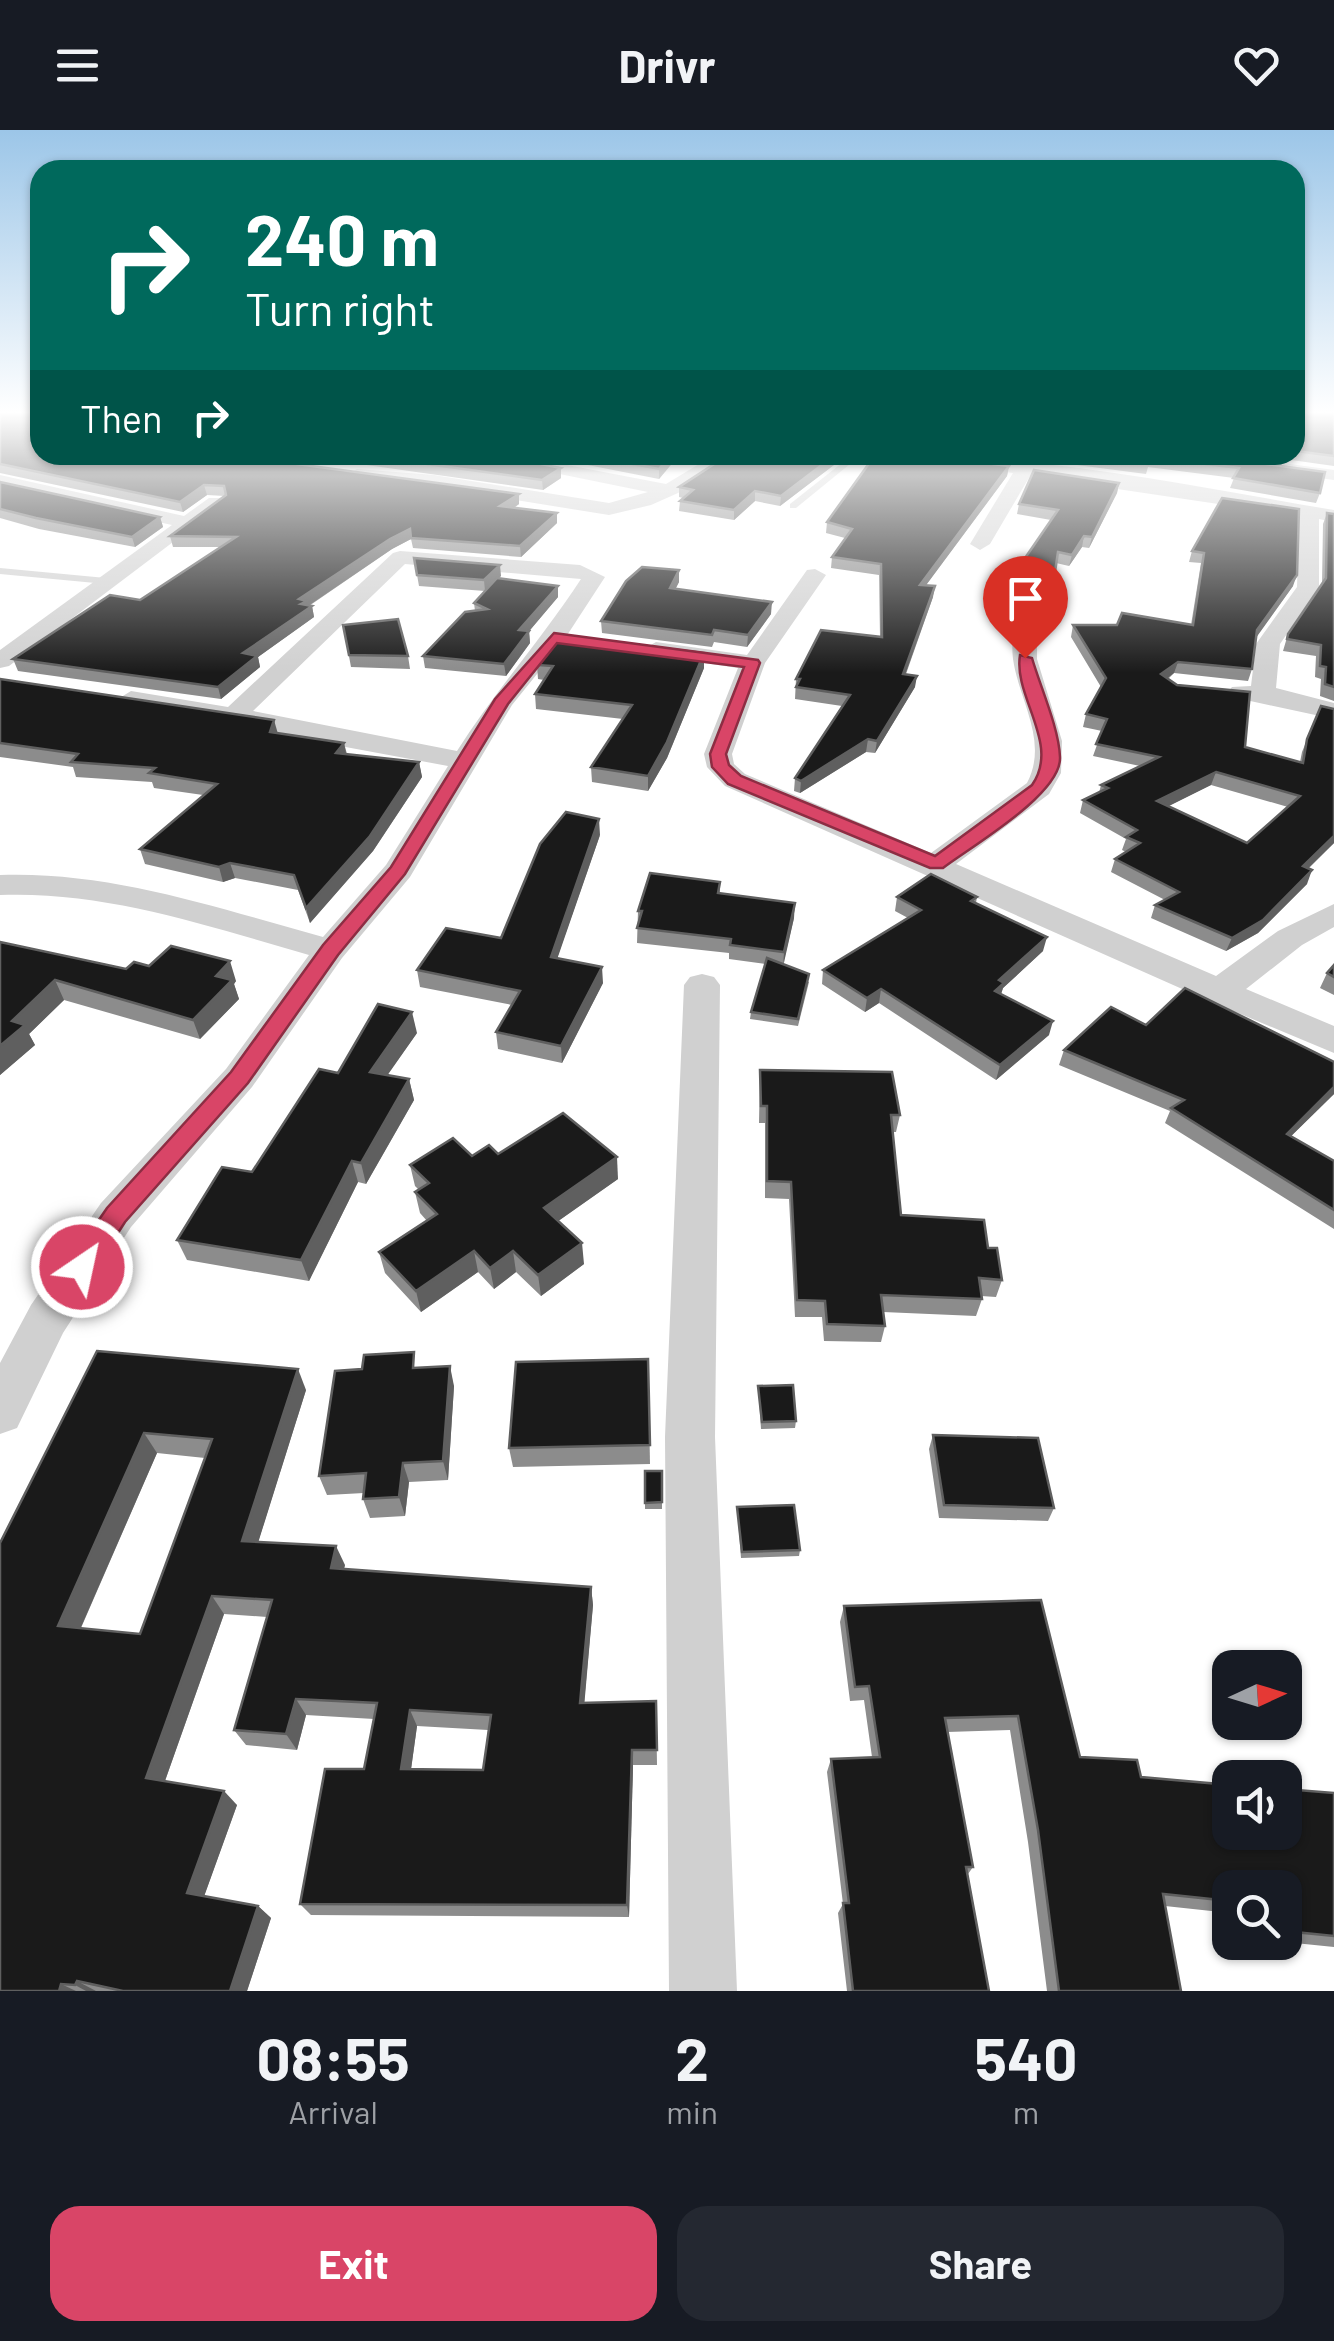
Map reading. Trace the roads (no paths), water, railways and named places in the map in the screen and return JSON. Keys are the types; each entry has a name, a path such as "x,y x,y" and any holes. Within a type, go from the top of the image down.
{"street":[{"path":"86,500 188,522"},
{"path":"541,500 587,508 624,507 644,500"},
{"path":"980,544 1007,500"},
{"path":"1235,500 1334,516"},
{"path":"5,675 106,581 216,502"},
{"path":"1266,694 1263,690 1268,644 1308,588 1309,513"},
{"path":"0,1412 47,1319 116,1215 240,1078 330,950 398,870 501,702 563,639 593,582 590,574 400,557 236,713"},
{"path":"815,575 753,663 718,754 721,767 734,780 936,864 1334,1040"},
{"path":"936,864 1038,788 1049,773 1052,756 1025,658 1026,611"},
{"path":"629,646 753,663"},
{"path":"1211,689 1266,694 1334,711"},
{"path":"100,695 236,713 464,762"},
{"path":"0,885 61,886 112,893 330,950"},
{"path":"1219,992 1290,938 1334,914"},
{"path":"702,985 690,1436 703,1991"}],"lane":[{"path":"793,506 801,500"},
{"path":"0,571 106,581"}]}
